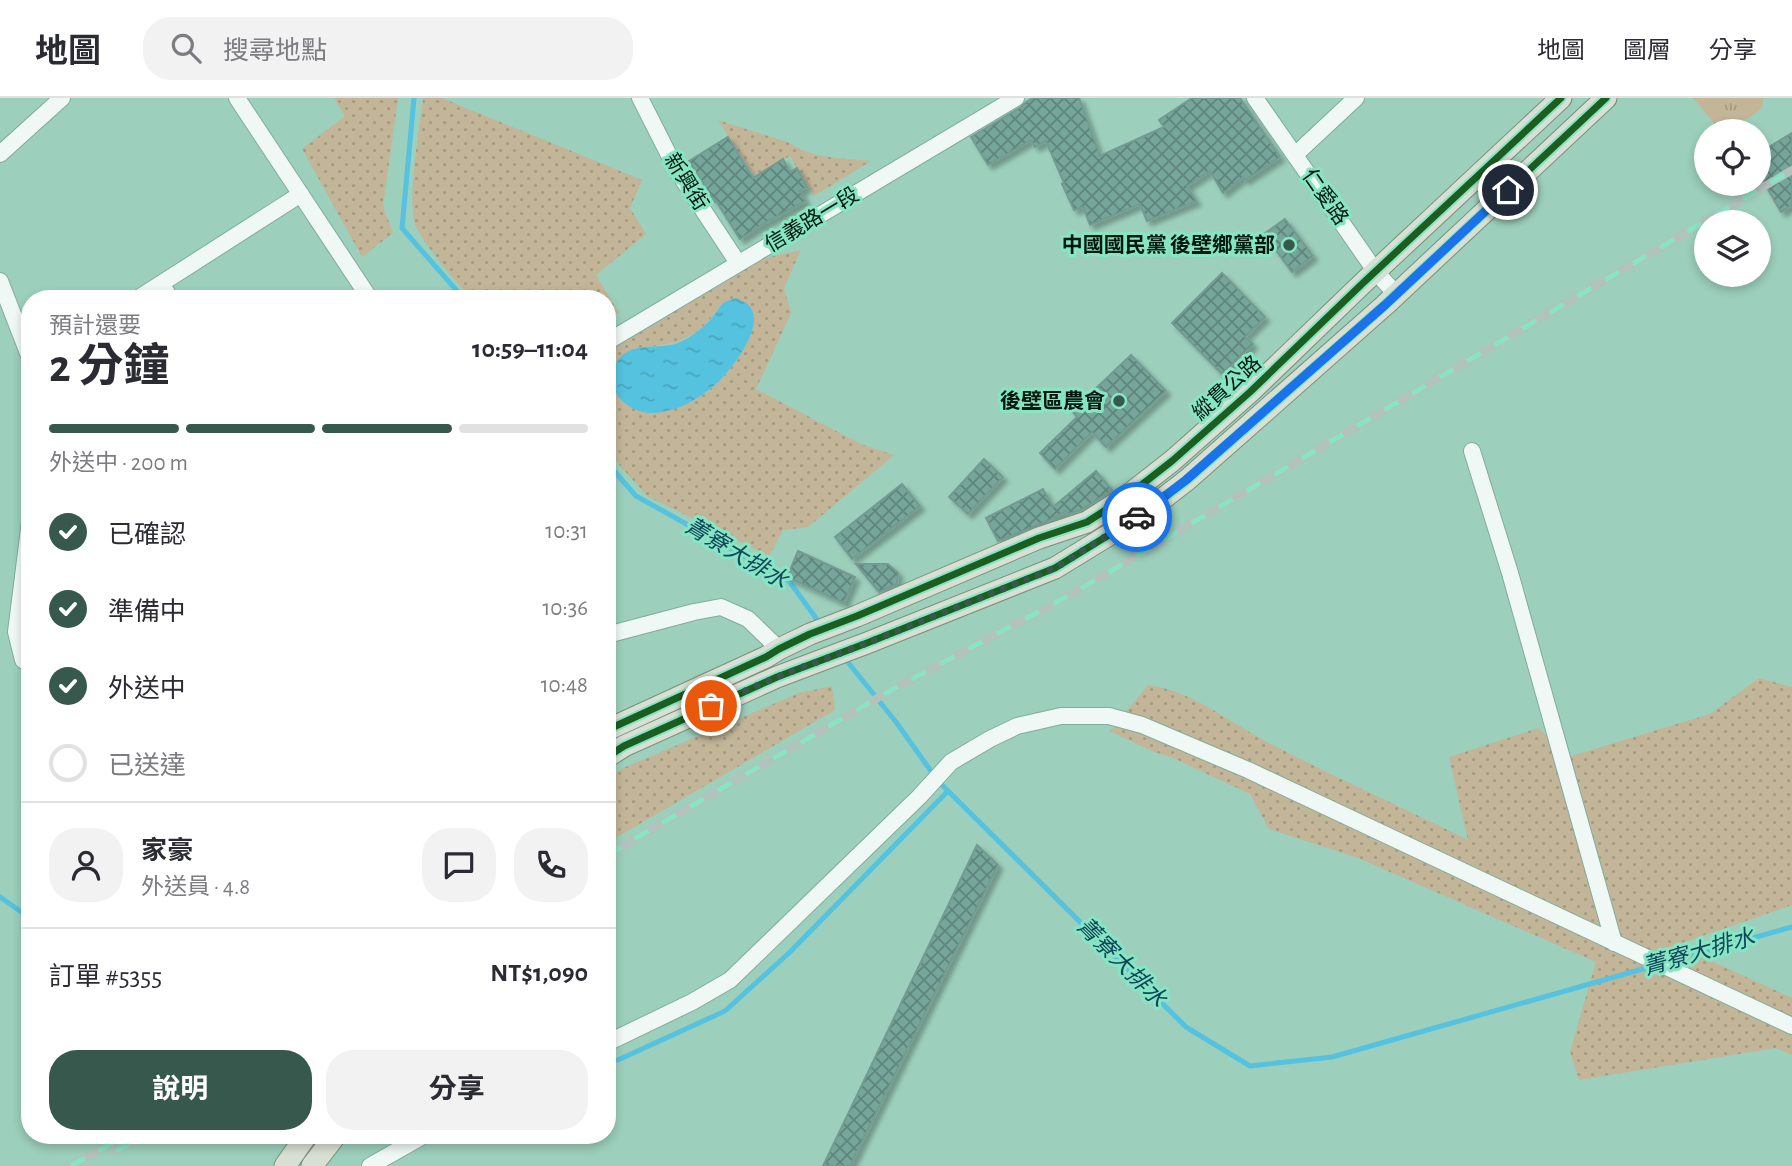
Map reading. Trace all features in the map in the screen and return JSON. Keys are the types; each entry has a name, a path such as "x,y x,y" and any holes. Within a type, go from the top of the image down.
{"main road":[{"name":"縱貫公路","path":"773,653 810,634 1039,538 1087,522 1136,490 1250,392 1561,98"},
{"name":"縱貫公路","path":"616,751 777,677 1055,568 1143,514 1186,480 1396,294 1606,98"},
{"path":"1250,392 1267,408"},
{"path":"616,726 773,653"},
{"path":"285,1166 300,1144"},
{"path":"312,1166 329,1144"}],"street":[{"path":"0,154 62,98"},
{"path":"237,98 364,290"},
{"name":"新興街","path":"640,98 676,169 738,263"},
{"name":"信義路一段","path":"616,337 1016,98"},
{"name":"仁愛路","path":"1255,98 1376,272 1396,294"},
{"path":"1296,154 1356,98"},
{"path":"151,290 301,194"},
{"path":"0,281 21,335"},
{"path":"161,284 165,290"},
{"path":"1472,451 1510,573 1614,943"},
{"path":"21,592 16,632 21,652"},
{"path":"616,633 721,607 748,619 773,653"},
{"path":"616,1039 692,1003 730,980 919,797 951,762 1017,726 1061,716 1110,716 1152,729 1248,770 1792,1026"},
{"path":"370,1166 409,1144"}],"green space":[{"path":"334,98 398,98 383,206 393,233 362,257 302,149 345,116"},
{"path":"423,98 442,98 642,180 630,208 646,234 596,275 605,290 464,290 427,245 416,226 412,201"},
{"path":"1693,98 1763,98 1762,106 1747,119 1711,119"},
{"path":"718,120 818,155 871,161 814,196 790,156 754,176"},
{"path":"801,250 784,288 791,313 756,389 861,444 894,455 808,527 783,530 769,556 647,496 616,461 616,346 755,260","holes":["722,303 751,336 721,379 695,400 663,411 644,412 642,347 667,344 688,337 706,324"]},
{"path":"1759,678 1792,687 1792,905 1676,945 1792,998 1792,1055 1776,1048 1579,1080 1570,1052 1596,962 1358,858 1269,829 1250,794 1110,731 1148,685 1165,688 1196,701 1294,756 1468,840 1449,757 1538,728 1568,757 1710,714"},
{"path":"832,686 835,710 616,838 616,773 799,693"}],"water":[{"path":"736,298 746,303 753,311 754,321 739,357 716,384 685,405 659,412 643,412 620,399 616,392 616,364 624,354 638,348 683,341 703,327 723,304"}],"building":[{"path":"1033,98 1079,98 1100,156 1164,127 1159,120 1192,98 1240,98 1280,157 1245,180 1243,177 1223,193 1210,171 1187,186 1196,201 1147,221 1140,204 1090,225 1083,207 1074,210 1046,141 1035,147 1031,140 988,165 971,137"},
{"path":"1792,133 1792,205 1781,212 1771,195 1771,146"},
{"path":"728,137 753,178 783,159 790,172 797,168 807,187 800,191 805,201 740,239 689,161"},
{"name":"中國國民黨 後壁鄉黨部","path":"1285,219 1313,256 1292,272 1264,234"},
{"path":"1222,273 1265,317 1245,337 1253,344 1222,374 1172,323"},
{"name":"後壁區農會","path":"1131,355 1166,391 1106,447 1092,432 1055,469 1040,453 1077,417 1072,411"},
{"path":"984,459 1003,477 968,514 949,497"},
{"path":"1096,471 1112,490 1081,510 1068,514 1066,511 998,541 986,518 1043,489 1053,507"},
{"path":"902,484 920,506 852,559 835,537"},
{"path":"798,551 855,577 844,603 787,577"},
{"path":"856,564 888,564 898,573 897,584 879,592"},
{"path":"977,845 998,865 850,1166 823,1166"}],"waterway":[{"name":"菁寮大排水","path":"414,98 402,228 456,290"},
{"name":"菁寮大排水","path":"616,473 636,496 789,581 821,625"},
{"name":"菁寮大排水","path":"843,656 896,722 938,781 1186,1027 1250,1066 1332,1057 1653,966"},
{"path":"618,1060 725,1011 789,953 948,791"},
{"path":"0,897 21,912"},
{"name":"菁寮大排水","path":"1666,962 1792,927"}],"railway":[{"path":"616,850 893,689 1070,595 1792,170"},
{"path":"71,1166 110,1144"},
{"path":"116,1151 129,1144"}],"cycle path":[{"path":"616,726 810,634 1039,538 1087,522 1126,497 1172,461 1250,392 1561,98"},
{"path":"616,751 777,677 1055,568 1143,514 1187,480 1385,305 1606,98"}],"way so far":[{"path":"711,706 777,677 1055,568 1137,517"}],"place":[{"name":"中國國民黨 後壁鄉黨部","path":"1289,245"},
{"name":"後壁區農會","path":"1119,401"}],"route":[{"path":"1137,517 1186,480 1385,305 1508,190"}]}
